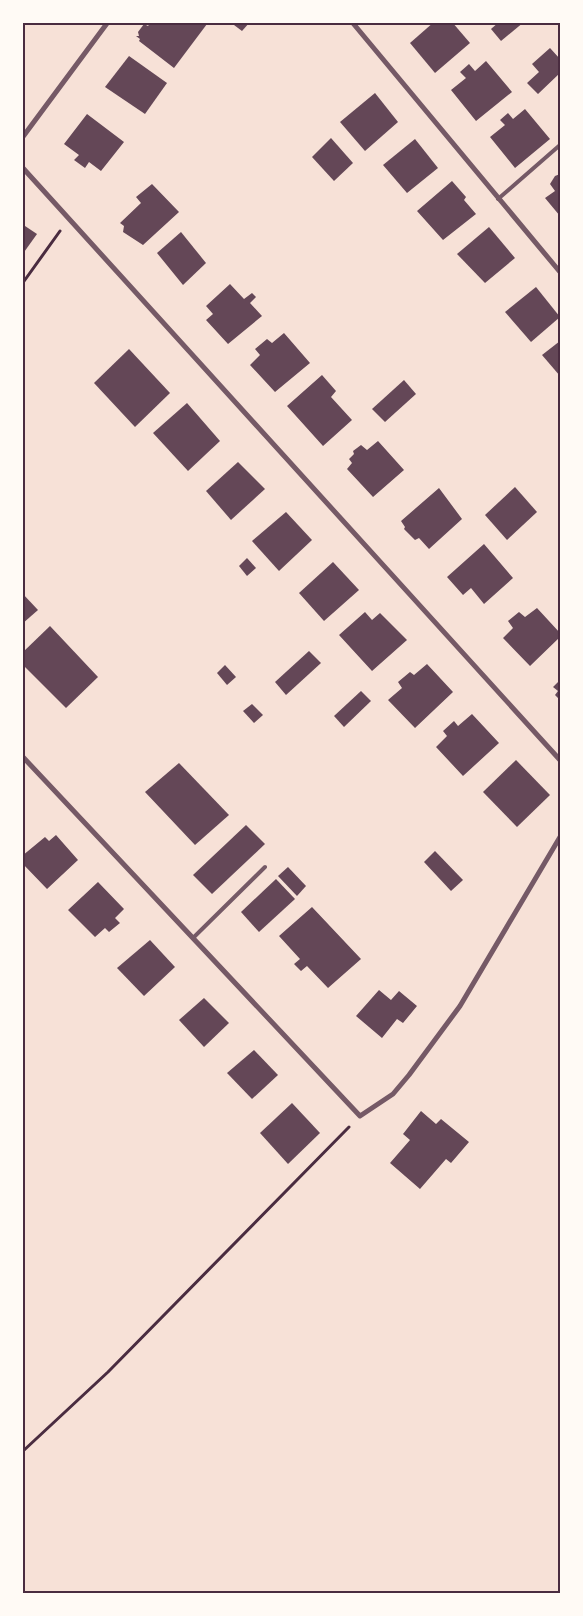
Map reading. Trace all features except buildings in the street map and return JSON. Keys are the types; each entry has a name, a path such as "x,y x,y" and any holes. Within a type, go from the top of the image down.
{"street":[{"path":"22,138 108,22"},
{"path":"352,22 560,272"},
{"path":"22,167 560,760"},
{"path":"22,756 360,1116 392,1094 409,1075 460,1006 560,836"}],"lane":[{"path":"498,199 560,145"},
{"path":"193,938 265,867"}],"path":[{"path":"22,284 69,218"},
{"path":"22,1452 108,1372 360,1116"}]}
